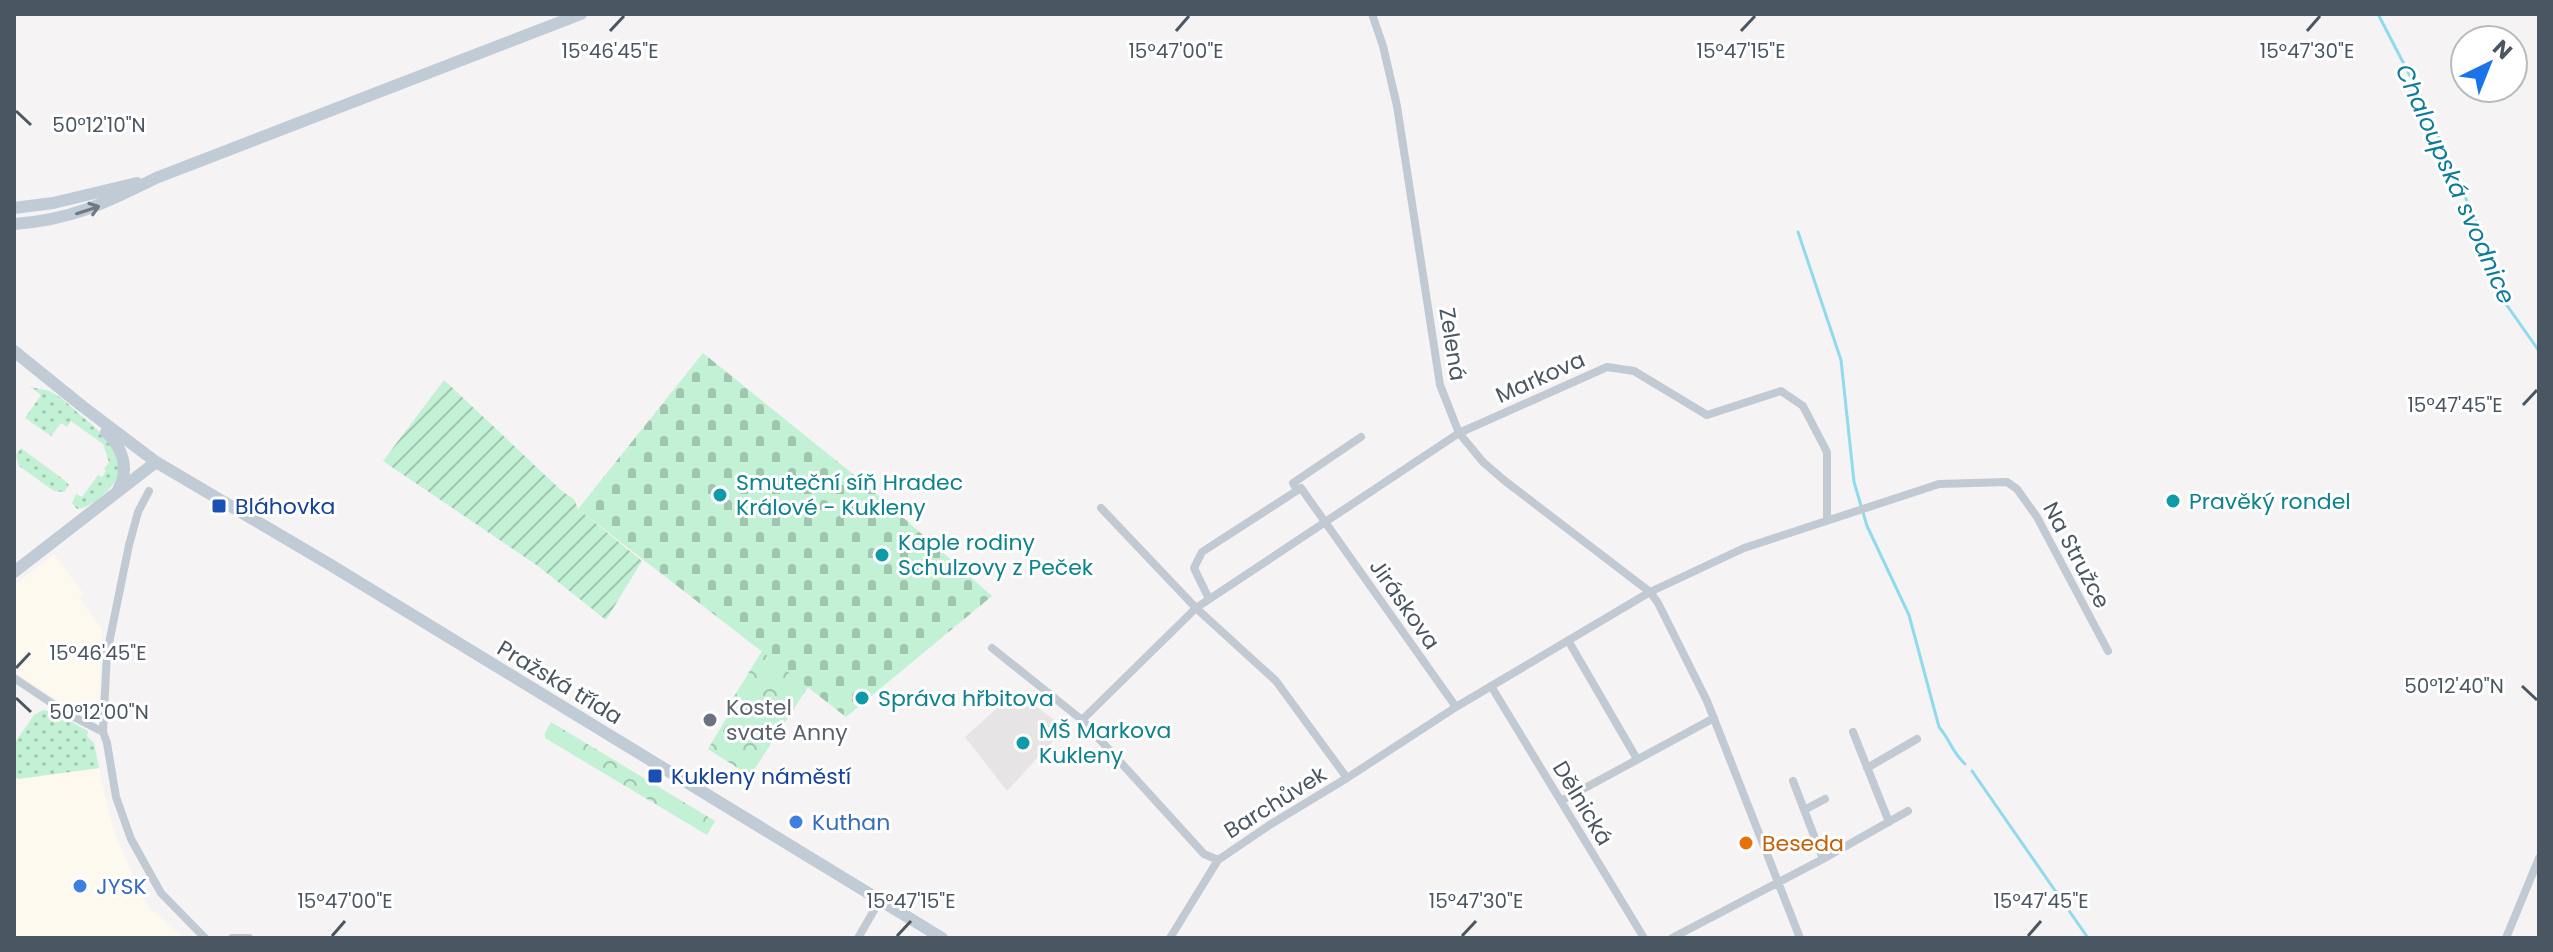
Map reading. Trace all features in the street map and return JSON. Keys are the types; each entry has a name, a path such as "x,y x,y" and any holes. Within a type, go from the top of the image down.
{"main road":[{"path":"14,224 74,215 100,206 156,178 581,14"},
{"path":"14,208 64,200 156,178"},
{"path":"14,351 82,406 115,441 122,454 125,473 111,497"},
{"name":"Pražská třída","path":"82,406 156,462 942,938"},
{"path":"14,572 156,462"}],"street":[{"name":"Zelená","path":"1372,14 1397,106 1440,385 1459,433 1483,462 1505,481 1650,592 1665,614 1700,684 1800,938"},
{"name":"Markova","path":"1082,720 1196,608 1209,599 1459,433 1607,367 1634,371 1707,415 1781,391 1803,406 1827,452 1827,519"},
{"path":"1297,490 1293,483 1361,437"},
{"name":"Na Stružce","path":"1827,519 1939,484 2007,482 2025,497 2037,517 2108,651"},
{"path":"1209,599 1194,568 1202,552 1301,488 1325,522"},
{"path":"103,732 110,639 129,545 138,512 149,491"},
{"path":"1101,508 1196,608 1276,681 1351,776 1456,707 1650,592 1744,548 1827,519"},
{"name":"Jiráskova","path":"1325,522 1456,707"},
{"path":"1569,642 1637,759"},
{"path":"992,648 1082,720 1204,854 1218,860"},
{"path":"14,678 106,736 116,797 131,839 161,893 205,938"},
{"name":"Dělnická","path":"1491,686 1644,938"},
{"path":"1561,801 1714,718"},
{"path":"1853,732 1889,822"},
{"path":"1867,768 1917,739"},
{"name":"Barchůvek","path":"1170,938 1218,860 1351,776"},
{"path":"1793,781 1823,859"},
{"path":"1804,810 1825,799"},
{"path":"1672,938 1908,811"},
{"path":"2506,938 2539,858"},
{"path":"858,938 880,900"},
{"path":"232,938 249,938"}],"shaded area":[{"path":"54,554 83,593 79,597 102,629 99,700 88,710 89,713 80,715 14,672 14,585"},
{"path":"1016,691 1065,728 1007,791 965,737"},
{"path":"14,754 47,774 99,769 113,829 144,900 185,938 14,938"}],"green space":[{"path":"703,353 864,483 992,596 846,717 578,509"},
{"path":"444,380 574,499 578,509 642,561 606,620 538,566 383,461"},
{"path":"29,386 50,391 63,399 105,437 117,457 117,478 102,496 86,507 77,509 72,503 76,494 82,497 98,475 102,477 106,471 104,469 109,462 103,444 71,421 67,427 61,423 51,436 25,418 41,395"},
{"path":"21,448 69,485 64,492 54,491 19,466 16,455"},
{"path":"762,651 808,687 750,776 708,749 730,712 727,708"},
{"path":"43,710 53,712 88,731 99,768 19,779 14,777 14,744 34,715"},
{"path":"551,722 715,821 707,835 545,738"}],"waterway":[{"name":"Chaloupská svodnice","path":"2378,14 2420,95 2482,235 2498,273 2506,304 2539,351"},
{"path":"1798,232 1841,360 1854,482 1867,526 1909,615 1939,727 1965,764"},
{"path":"1972,771 2088,938"}],"place":[{"name":"Smuteční síň Hradec Králové - Kukleny","path":"720,495"},
{"name":"Pravěký rondel","path":"2173,501"},
{"name":"Bláhovka","path":"219,506"},
{"name":"Kaple rodiny Schulzovy z Peček","path":"882,555"},
{"name":"Správa hřbitova","path":"862,698"},
{"name":"Kostel svaté Anny","path":"710,720"},
{"name":"MŠ Markova Kukleny","path":"1023,743"},
{"name":"Kukleny náměstí","path":"655,776"},
{"name":"Kuthan","path":"796,822"},
{"name":"Beseda","path":"1746,843"},
{"name":"JYSK","path":"80,886"}]}
